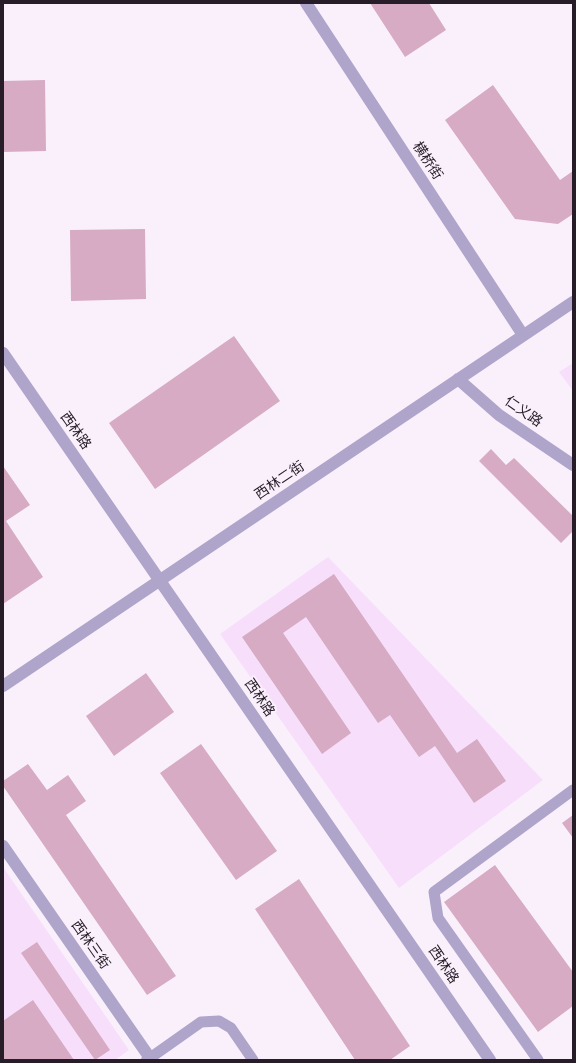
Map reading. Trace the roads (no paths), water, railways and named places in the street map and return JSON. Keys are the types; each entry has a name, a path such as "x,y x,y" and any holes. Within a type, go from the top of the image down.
{"street":[{"name":"横桥街","path":"306,3 523,335"},
{"name":"西林二街","path":"3,686 573,302"},
{"name":"西林路","path":"3,354 490,1060"},
{"name":"仁义路","path":"458,379 499,415 573,465"},
{"name":"西林三街","path":"3,846 149,1059"}],"lane":[{"path":"538,1060 438,918 434,892 573,790"},
{"path":"149,1059 202,1022 219,1021 231,1028 253,1060"}]}
